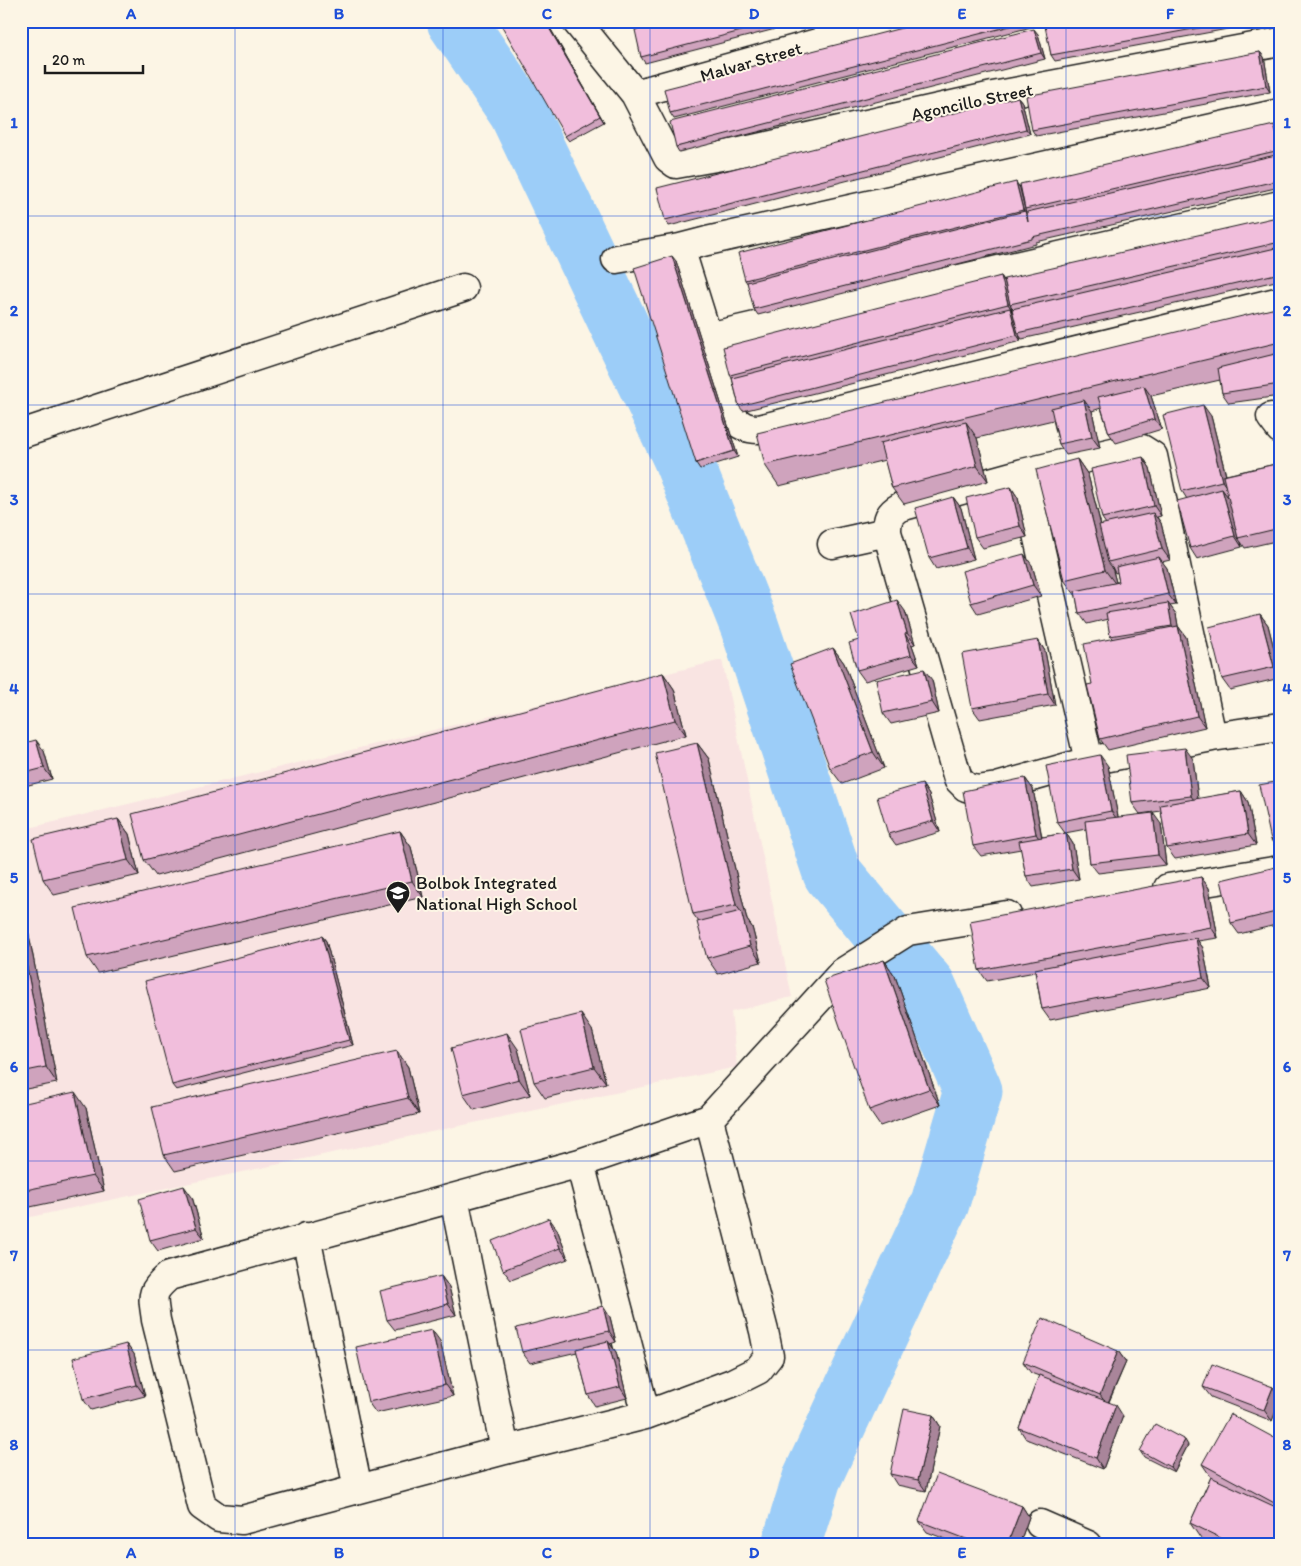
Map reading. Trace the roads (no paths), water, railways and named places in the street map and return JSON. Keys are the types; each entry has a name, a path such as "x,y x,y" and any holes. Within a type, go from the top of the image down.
{"street":[{"path":"576,21 635,94"},
{"name":"Malvar Street","path":"635,94 896,21"},
{"name":"Agoncillo Street","path":"635,94 668,158 676,164 728,155 993,96 1280,42"},
{"path":"616,259 680,248 1280,113"},
{"path":"708,337 1280,205"},
{"path":"680,248 733,418 740,426 749,429 759,429 1280,301"},
{"path":"21,434 463,288"},
{"path":"1212,737 1153,456 1142,449 1130,448 1022,473 900,507 891,512 887,520 887,532 958,779 966,787 977,790 997,787 1089,761 1212,737 1280,727"},
{"path":"1022,473 1089,761"},
{"path":"832,544 887,532"},
{"path":"1143,892 1280,870"},
{"path":"709,1119 769,1356 758,1370 732,1383 646,1415 358,1488 242,1520 219,1518 202,1506 156,1320 153,1297 156,1286 169,1276 580,1163 709,1119 843,972 908,931 1035,910"},
{"path":"580,1163 646,1415"},
{"path":"454,1198 505,1450"},
{"path":"306,1237 358,1488"},
{"path":"1040,1524 1088,1545"}],"waterway":[{"path":"456,21 518,112 681,455 749,625 832,873 927,987 973,1091 940,1203 812,1478 791,1545"}],"place":[{"name":"Bolbok Integrated National High School","path":"398,914"}]}
